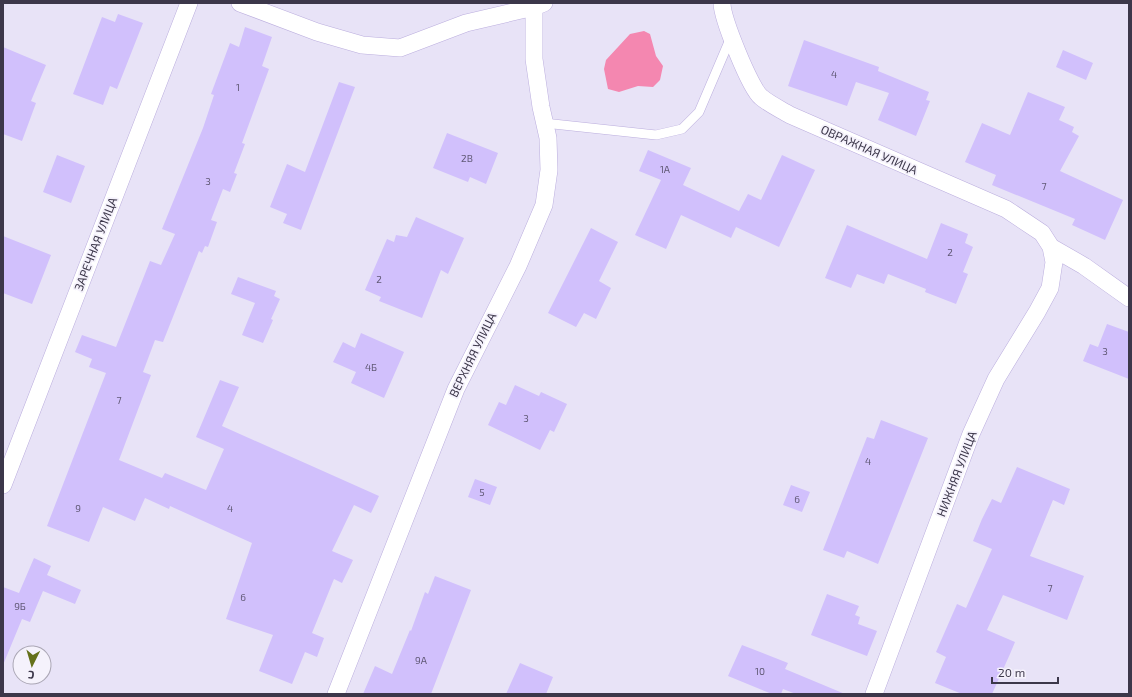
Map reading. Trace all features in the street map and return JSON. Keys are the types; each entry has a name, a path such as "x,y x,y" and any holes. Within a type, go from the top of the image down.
{"street":[{"name":"ЗАРЕЧНАЯ УЛИЦА","path":"3,485 189,3"},
{"path":"240,3 325,34 362,45 400,48 466,23 539,5"},
{"name":"ВЕРХНЯЯ УЛИЦА","path":"336,694 456,388 518,266 544,205 549,170 548,138 544,123 534,59 539,5"},
{"name":"ОВРАЖНАЯ УЛИЦА","path":"718,6 743,65 760,97 790,115 1006,210 1042,233 1052,254"},
{"path":"1052,254 1084,266 1129,298"},
{"name":"НИЖНЯЯ УЛИЦА","path":"874,694 971,434 996,379 1050,288 1052,254"}],"lane":[{"path":"544,123 656,135 682,129 699,112 731,37"}],"shaded area":[{"path":"644,31 650,34 656,56 663,66 660,80 653,87 638,86 619,92 608,89 604,69 606,60 630,34"}],"building":[{"path":"118,14 143,23 117,89 110,86 103,105 73,94 102,17 115,22"},
{"path":"245,27 272,37 262,66 269,69 242,143 245,144 234,173 237,174 230,192 223,189 211,220 217,222 208,247 205,246 202,253 199,251 163,342 155,340 143,372 151,375 119,460 162,478 165,473 206,490 224,449 196,437 220,380 239,387 222,426 379,496 371,513 354,505 332,551 353,560 342,583 334,579 312,633 324,638 317,657 305,652 292,684 259,671 273,635 226,619 252,543 170,506 169,509 145,498 135,521 103,507 89,542 47,526 106,373 89,367 92,359 75,352 82,335 116,347 150,261 161,265 175,234 162,229 203,128 214,95 211,94 230,43 239,47"},
{"path":"804,40 879,67 878,71 929,92 926,100 930,101 916,136 878,120 889,93 856,82 847,106 788,86"},
{"path":"3,47 46,65 31,101 36,103 22,141 3,134"},
{"path":"1063,50 1093,63 1086,80 1056,67"},
{"path":"339,82 355,87 301,230 283,223 287,214 270,207 287,164 305,172"},
{"path":"1028,92 1065,107 1059,120 1074,127 1072,132 1079,136 1060,171 1123,200 1105,240 1072,225 1075,219 992,185 996,175 965,162 982,123 1010,135"},
{"path":"447,133 498,153 486,184 470,177 468,182 433,168"},
{"path":"648,150 691,168 683,185 739,211 748,194 761,200 782,155 815,170 779,247 736,227 731,238 681,215 666,249 635,235 661,180 639,171"},
{"path":"57,155 85,166 71,203 43,192"},
{"path":"416,217 464,238 448,274 441,270 422,318 379,301 381,297 365,290 387,239 394,242 396,235 407,237"},
{"path":"941,223 968,234 965,243 973,247 963,272 968,274 956,304 925,292 926,289 888,274 884,284 857,274 851,288 825,278 847,225 927,259"},
{"path":"591,228 618,242 599,281 611,288 596,319 584,313 576,327 548,313"},
{"path":"3,236 51,255 32,304 3,293"},
{"path":"238,277 276,291 274,296 280,299 263,343 242,335 255,303 231,294"},
{"path":"1107,324 1129,332 1129,379 1083,361 1090,344 1098,347"},
{"path":"361,333 404,352 384,398 351,383 356,372 333,362 343,342 355,348"},
{"path":"515,385 539,396 541,392 567,404 554,432 550,430 540,450 488,425 499,402 506,405"},
{"path":"881,420 928,438 878,564 847,551 844,558 823,550 867,437 874,439"},
{"path":"1017,467 1070,489 1064,505 1053,500 1030,556 1084,576 1067,620 1003,595 987,630 1015,642 992,694 962,694 935,683 946,657 936,652 957,604 966,608 992,549 973,541 982,519 992,499 1001,503"},
{"path":"475,479 497,487 490,505 468,497"},
{"path":"791,485 810,492 802,512 783,505"},
{"path":"34,558 51,566 47,575 81,590 75,604 43,591 30,622 22,619 3,665 3,587 19,593"},
{"path":"435,576 471,590 431,694 363,694 375,666 392,674 410,630 411,631 425,592 428,594"},
{"path":"827,594 859,606 855,615 860,617 858,624 877,631 867,656 811,635"},
{"path":"742,645 788,663 785,669 845,694 796,694 783,689 781,694 772,694 728,676"},
{"path":"520,663 553,677 546,694 506,694"}]}
